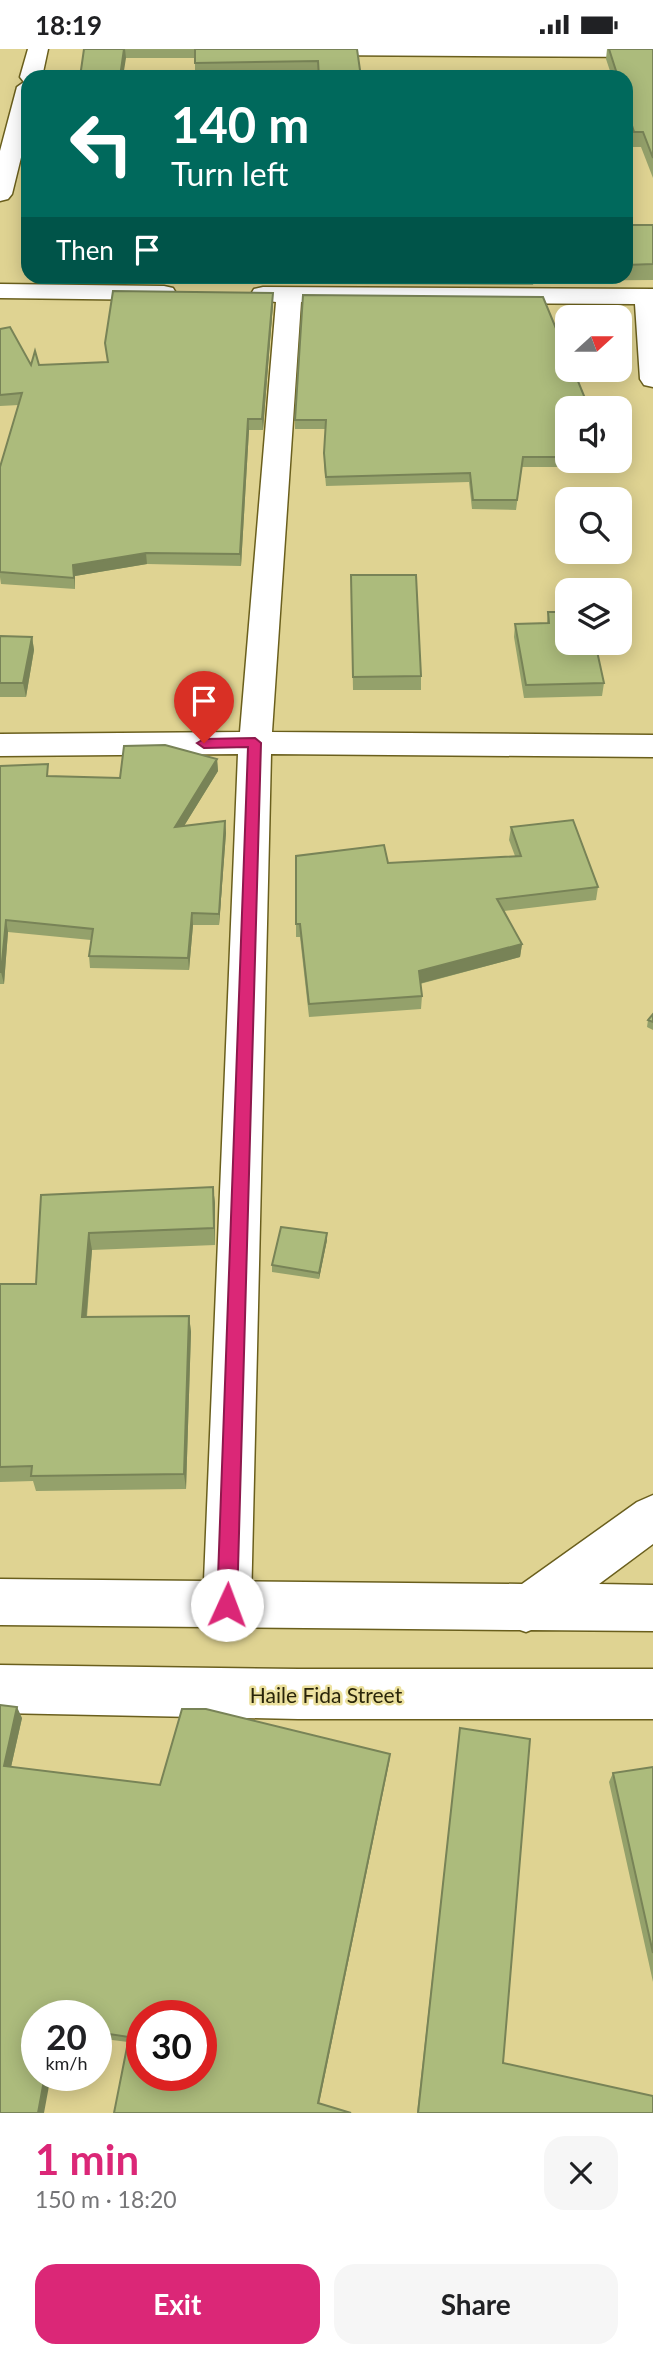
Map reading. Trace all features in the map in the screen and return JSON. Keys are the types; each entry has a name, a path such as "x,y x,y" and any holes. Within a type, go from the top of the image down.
{"street":[{"path":"33,70 38,49"},
{"path":"319,49 653,51"},
{"path":"1,186 21,113"},
{"path":"0,291 193,293"},
{"path":"234,293 650,297 653,379"},
{"path":"227,1605 255,743 289,294"},
{"path":"0,745 255,743 653,746"},
{"path":"526,1609 653,1517"},
{"path":"0,1602 526,1609 653,1608"},
{"name":"Haile Fida Street","path":"0,1689 298,1694 653,1694"}],"building":[{"path":"84,49 124,49 121,70 81,70"},
{"path":"195,49 357,49 360,70 319,70 318,61 195,63"},
{"path":"609,49 653,49 653,158 643,132 634,132 633,129 633,70 616,70"},
{"path":"633,225 653,225 653,264 633,265"},
{"path":"113,291 273,293 262,419 248,419 240,554 146,553 73,565 74,578 0,572 0,467 22,393 0,395 0,329 10,327 31,365 35,351 39,365 108,362 105,343"},
{"path":"303,295 543,297 555,326 555,382 578,382 584,396 555,396 555,457 523,457 517,500 473,500 470,473 326,477 326,420 295,420"},
{"path":"351,575 416,575 421,676 353,677"},
{"path":"548,612 555,612 555,655 598,655 604,683 526,685 515,624 549,623"},
{"path":"0,636 32,637 23,683 0,683"},
{"path":"165,745 217,759 175,827 225,821 219,914 192,913 188,958 89,956 93,929 6,920 0,972 0,766 48,764 47,776 120,778 124,746"},
{"path":"573,820 598,887 497,899 522,944 419,971 422,996 309,1004 300,924 296,924 296,856 384,845 388,863 521,856 511,827"},
{"path":"213,1187 214,1228 89,1233 82,1317 189,1316 184,1474 31,1476 32,1466 0,1467 0,1284 36,1284 41,1195"},
{"path":"281,1227 327,1233 319,1273 272,1265"},
{"path":"0,1705 17,1707 4,1766 160,1785 182,1709 206,1709 390,1754 318,2103 351,2113 114,2113 126,2052 126,2091 217,2091 217,2000 126,2000 126,2037 112,2034 112,2000 21,2000 21,2091 42,2091 38,2113 0,2113"},
{"path":"460,1728 530,1739 503,2063 653,2096 653,2113 418,2113"},
{"path":"653,1767 653,1953 613,1773"}],"route":[{"path":"204,743 255,743 227,1605"}]}
